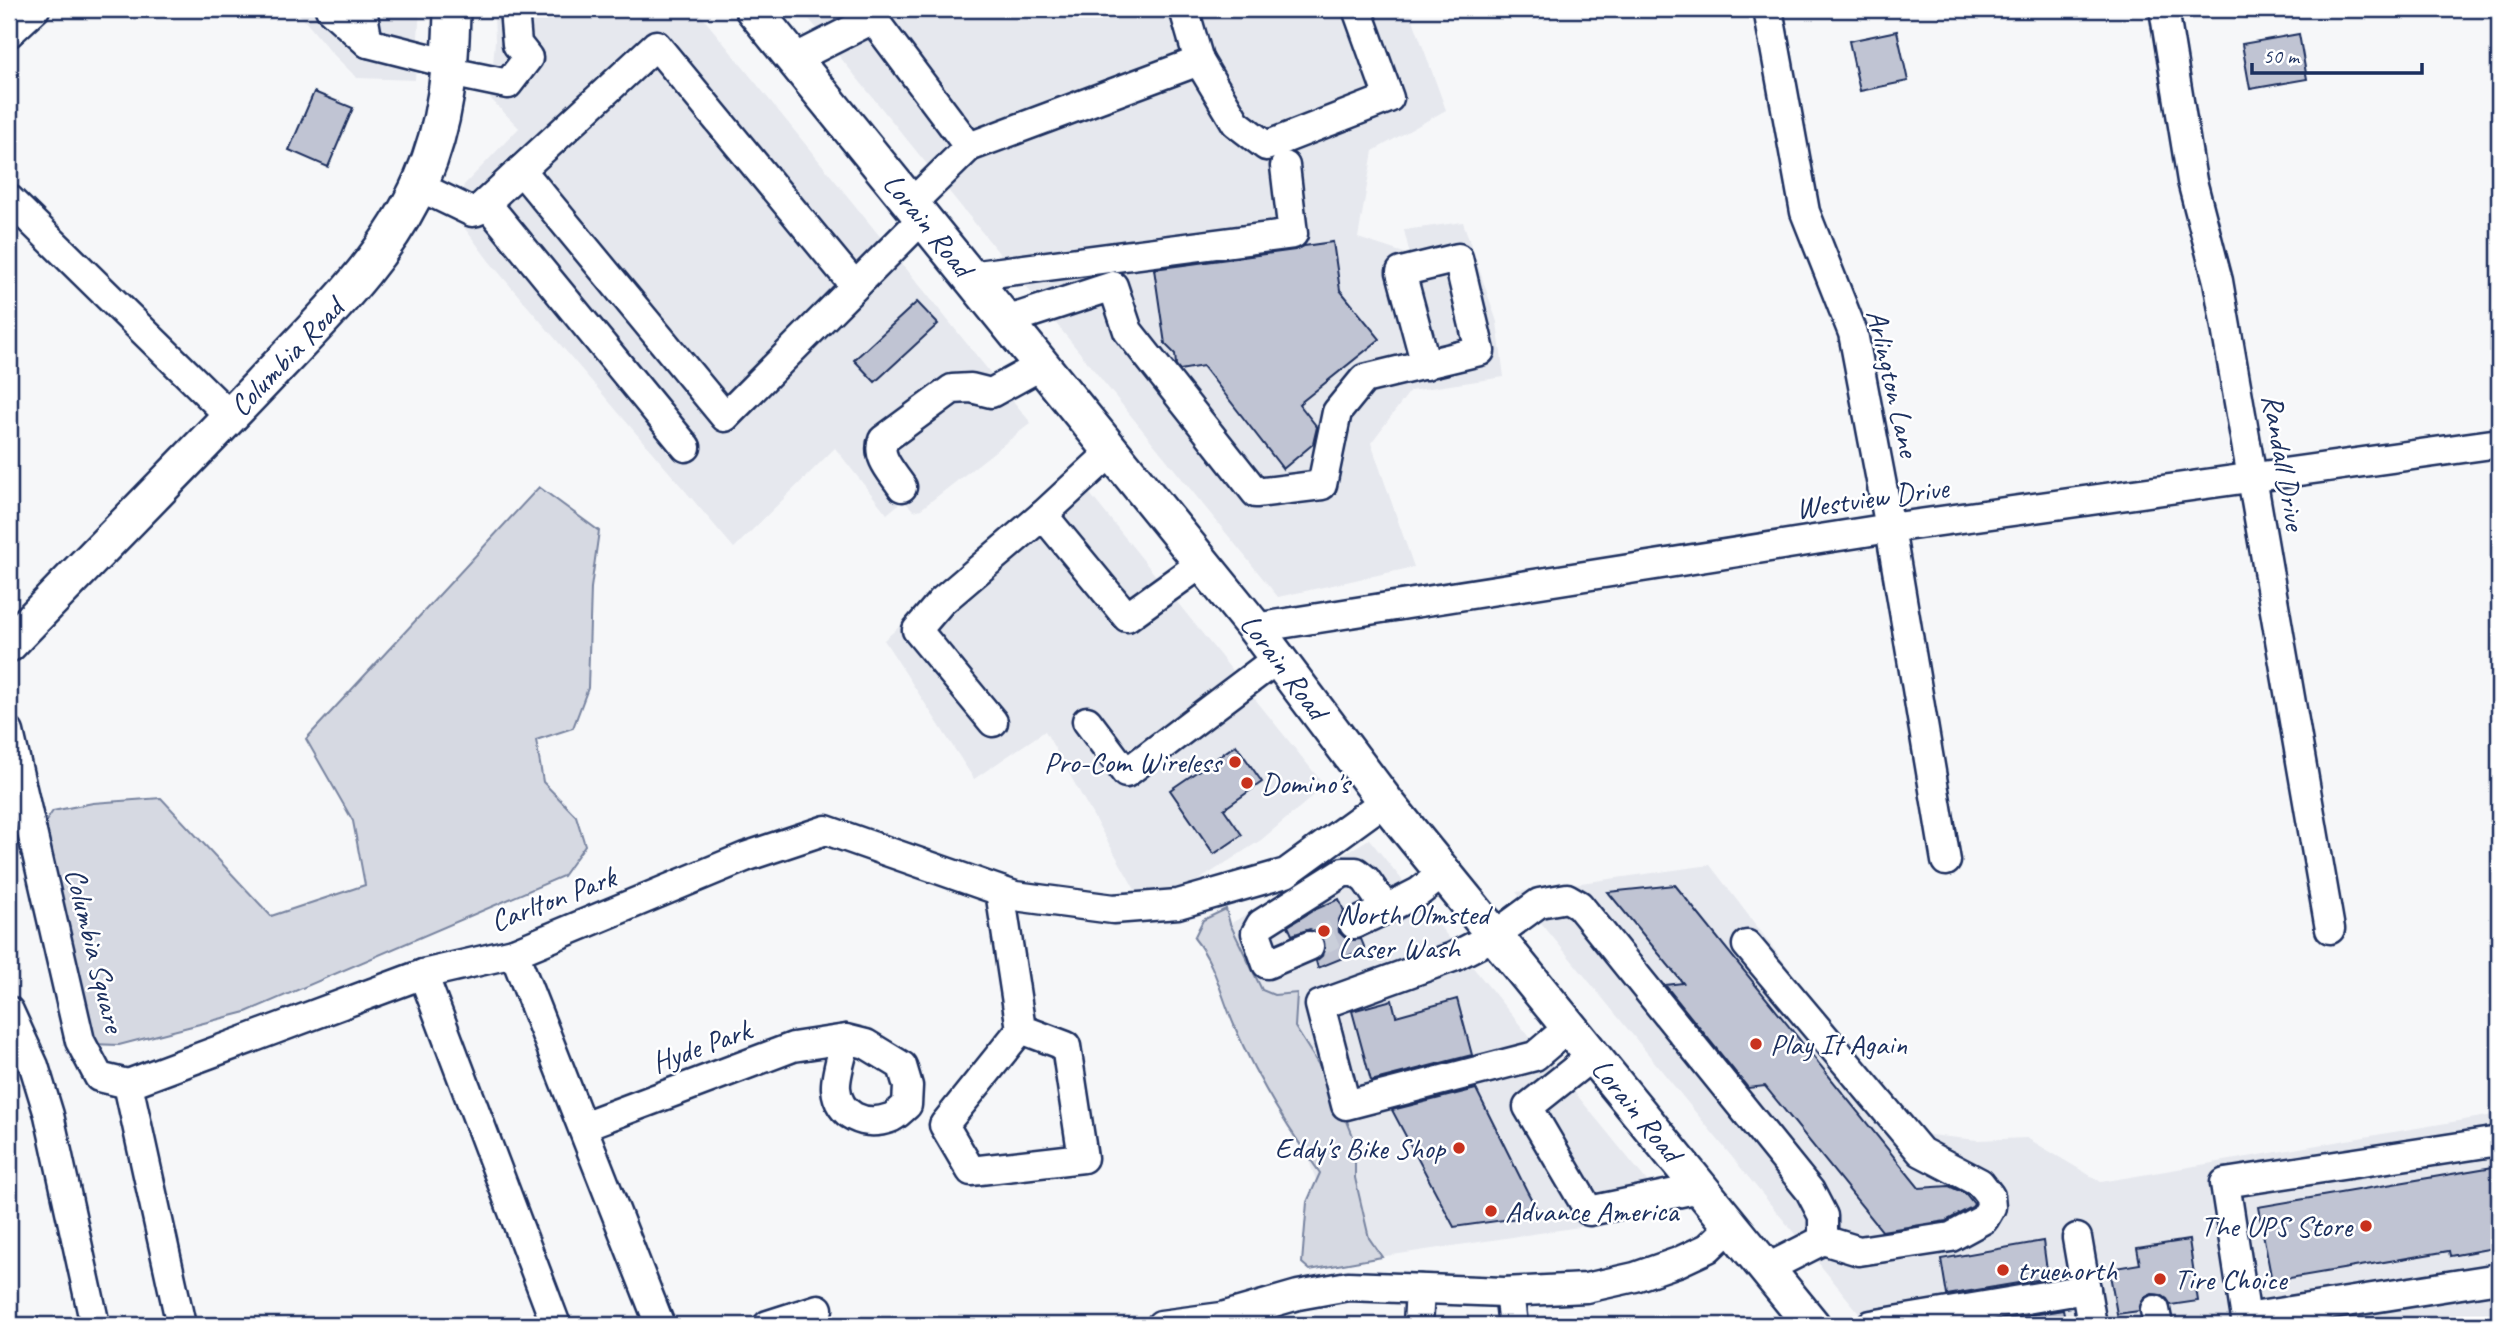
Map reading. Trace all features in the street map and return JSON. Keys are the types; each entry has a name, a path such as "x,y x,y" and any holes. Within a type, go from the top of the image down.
{"main road":[{"name":"Columbia Road","path":"9,644 362,275 397,226 418,186 442,124 450,68 452,9"},
{"name":"Lorain Road","path":"753,9 1255,628 1385,801 1812,1325"}],"street":[{"path":"9,33 35,9"},
{"path":"330,9 368,43 508,84 528,58 517,44 514,9"},
{"path":"362,9 368,43"},
{"path":"1184,9 1199,61 1236,124 1266,146 1389,98 1357,9"},
{"name":"Arlington Lane","path":"1768,9 1805,212 1853,334 1890,528 1947,861"},
{"name":"Randall Drive","path":"2164,9 2192,181 2218,281 2330,929"},
{"path":"794,59 873,19 969,147"},
{"path":"418,186 472,212 477,211 656,45 855,286"},
{"path":"521,170 725,417 855,286 969,147 1199,61"},
{"path":"970,276 1293,234 1285,166"},
{"path":"9,199 230,416"},
{"path":"486,203 685,447"},
{"path":"1006,321 1113,286 1128,331 1256,493 1322,485 1338,412 1364,379 1426,365"},
{"path":"902,487 884,461 880,447 883,440 952,388 971,388 991,393 1042,365"},
{"name":"Westview Drive","path":"1255,628 1890,528 2499,443"},
{"path":"993,722 917,630 941,602 1043,515 1112,451"},
{"path":"1043,515 1127,617 1202,563"},
{"path":"1087,721 1126,773 1278,658"},
{"name":"Columbia Square","path":"9,732 80,1041 99,1077 128,1084"},
{"name":"Carlton Park","path":"128,1084 423,974 514,953 745,857 826,830 1015,897 1112,909 1178,904 1286,873 1385,801"},
{"path":"1309,946 1267,964 1256,933 1261,924 1343,872 1356,872 1366,880 1385,909"},
{"path":"1354,924 1419,892 1443,873"},
{"path":"1000,891 1020,1029 944,1125 971,1171 1083,1158 1066,1045 1020,1029"},
{"path":"1569,1027 1535,1056 1346,1105 1320,1005 1453,957 1494,936 1539,903 1567,898 1579,905 1810,1191 1823,1216 1823,1240"},
{"path":"1747,945 1920,1152 1980,1183 1990,1196 1991,1207 1984,1219 1951,1237 1859,1251 1823,1240 1766,1269"},
{"path":"514,953 660,1325"},
{"path":"423,974 556,1325"},
{"path":"9,1011 34,1066 48,1115 95,1325"},
{"name":"Hyde Park","path":"583,1126 793,1048 846,1039"},
{"path":"1592,1056 1528,1107 1589,1211 1700,1188"},
{"path":"128,1084 181,1325"},
{"path":"2499,1141 2225,1183 2246,1321 2499,1278"},
{"path":"1160,1325 1223,1317 1309,1292 1348,1286 1510,1292 1586,1288 1635,1277 1678,1262 1707,1248 1731,1226"},
{"path":"2077,1238 2091,1325"},
{"path":"1418,1325 1420,1289"},
{"path":"1871,1325 1981,1316 2086,1289"},
{"path":"1510,1292 1513,1325"},
{"path":"768,1325 818,1310"}],"shaded area":[{"path":"295,9 420,9 415,80 357,78"},
{"path":"494,9 696,9 1031,423 921,509 914,511 906,503 900,503 887,514 835,448 734,548 489,261 455,215 464,185 519,128 490,98 495,41"},
{"path":"801,9 1409,9 1446,110 1373,151 1358,238 1410,255 1404,230 1463,222 1497,322 1504,377 1410,391 1371,443 1414,567 1278,597"},
{"path":"1074,474 1325,786 1261,840 1179,893 1138,895 1045,731 974,779 884,640"},
{"path":"539,487 599,531 591,588 588,688 573,728 536,740 543,782 576,816 585,845 563,876 246,1012 119,1045 91,1044 44,824 53,811 93,803 161,798 271,916 365,885 353,821 306,739"},
{"path":"1369,839 1673,1213 1346,1262 1250,1000 1217,932"},
{"path":"1710,865 1858,1059 1895,1114 1930,1135 1977,1140 2027,1138 2101,1182 2499,1114 2499,1318 2452,1325 1869,1325 1516,892"},
{"path":"1226,909 1230,924 1262,990 1274,995 1297,993 1295,1027 1334,1089 1355,1141 1355,1178 1369,1238 1382,1257 1310,1270 1302,1263 1307,1202 1320,1173 1262,1083 1234,1025 1213,969 1194,938 1203,920"}],"building":[{"path":"1897,31 1908,81 1860,91 1849,41"},
{"path":"2299,34 2307,79 2250,89 2242,44"},
{"path":"314,92 353,108 328,167 289,150"},
{"path":"1333,242 1340,290 1380,339 1299,404 1317,427 1313,444 1283,469 1203,366 1180,370 1176,365 1175,354 1165,344 1154,269 1295,250"},
{"path":"917,302 938,324 875,382 854,360"},
{"path":"1236,745 1262,782 1224,809 1242,835 1214,854 1170,790"},
{"path":"1675,885 1919,1188 1949,1186 1966,1194 1974,1204 1972,1207 1946,1221 1882,1231 1765,1086 1748,1088 1665,985 1683,983 1608,892"},
{"name":"North Olmsted Laser Wash","path":"1339,899 1344,911 1338,922 1339,932 1352,940 1361,939 1365,949 1318,968 1316,961 1325,949 1324,939 1318,932 1310,929 1292,935 1288,926"},
{"path":"1457,999 1472,1055 1371,1081 1352,1011 1392,1000 1396,1016"},
{"name":"Eddy's Bike Shop","path":"1476,1089 1540,1215 1454,1227 1392,1110"},
{"path":"2499,1166 2499,1247 2450,1256 2449,1251 2272,1281 2258,1207"},
{"path":"2189,1240 2198,1301 2171,1305 2161,1295 2152,1294 2144,1298 2139,1311 2117,1314 2109,1269 2140,1264 2137,1248"},
{"path":"2043,1241 2048,1278 1947,1295 1941,1259"},
{"path":"2063,1310 2066,1325 1989,1325 1989,1322"}],"tunnel":[{"path":"1309,946 1354,924"}],"place":[{"name":"Pro-Com Wireless","path":"1235,762"},
{"name":"Domino's","path":"1247,783"},
{"name":"North Olmsted Laser Wash","path":"1324,931"},
{"name":"Play It Again","path":"1756,1044"},
{"name":"Eddy's Bike Shop","path":"1459,1148"},
{"name":"Advance America","path":"1491,1211"},
{"name":"The UPS Store","path":"2366,1226"},
{"name":"truenorth","path":"2003,1270"},
{"name":"Tire Choice","path":"2160,1279"}]}
